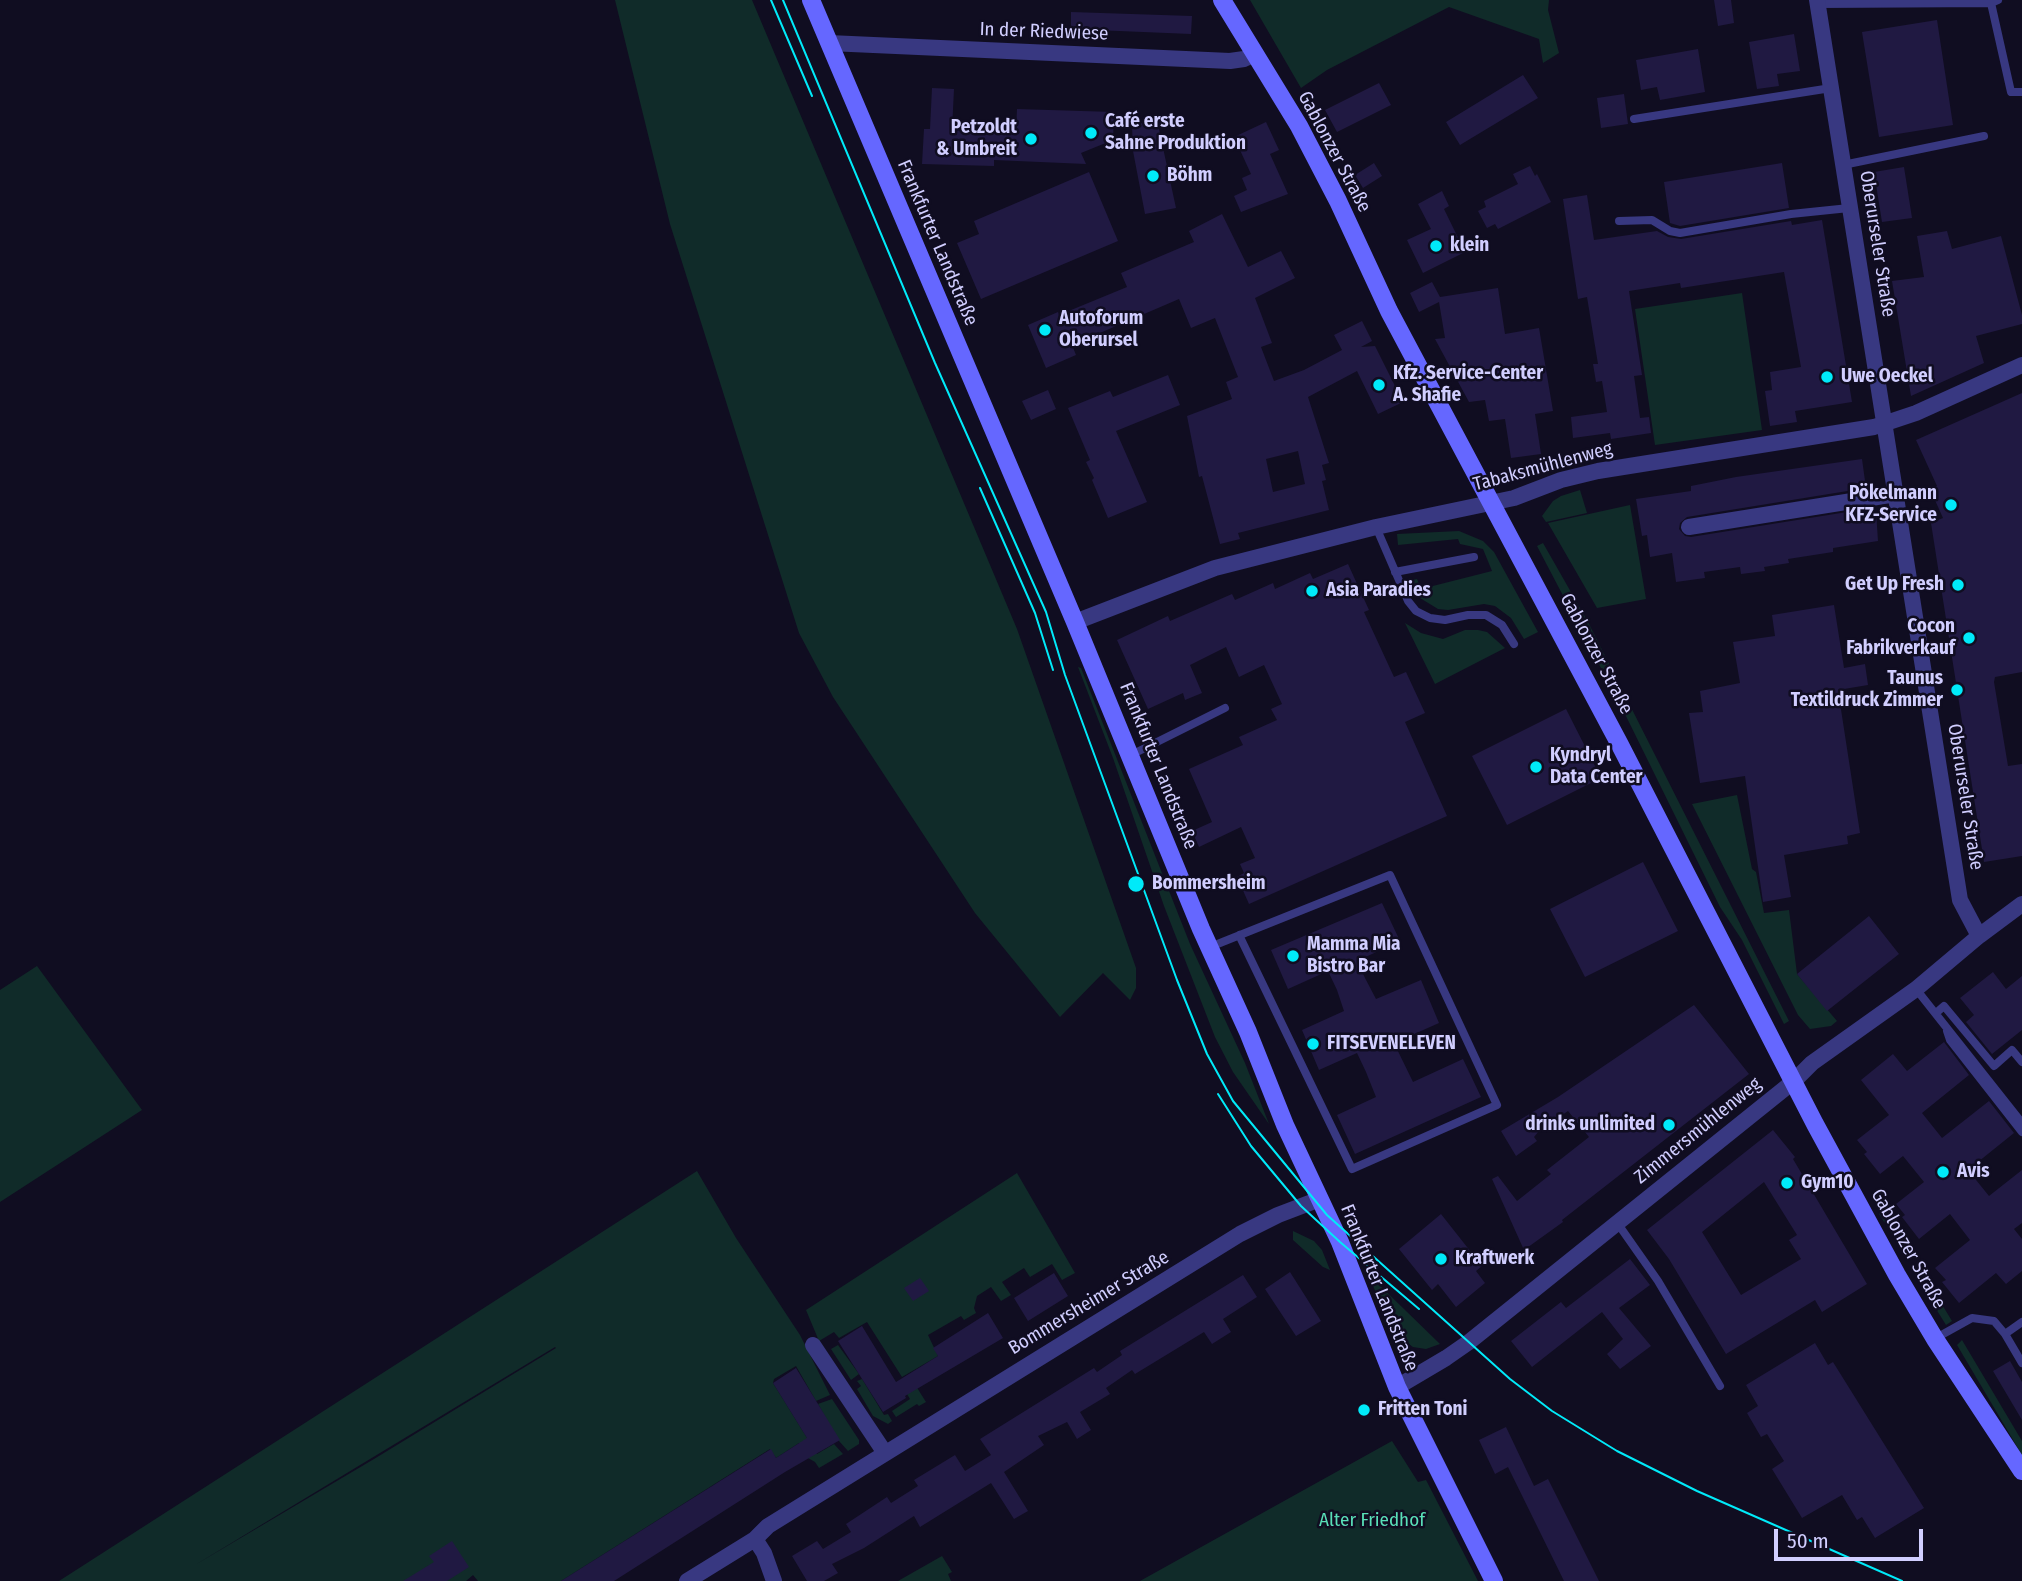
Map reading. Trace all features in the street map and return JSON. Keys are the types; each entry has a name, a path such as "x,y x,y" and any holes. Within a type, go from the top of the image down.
{"main road":[{"name":"Frankfurter Landstraße","path":"811,0 1257,1054 1284,1125 1320,1199 1397,1387 1494,1581"},
{"name":"Gablonzer Straße","path":"1222,0 1299,126 1338,201 1389,312 1493,503 1896,1275 1934,1339 2022,1470"}],"street":[{"name":"Oberurseler Straße","path":"1817,2 1960,900 1979,936"},
{"name":"In der Riedwiese","path":"829,43 1230,61 1255,54"},
{"name":"Tabaksmühlenweg","path":"1075,622 1215,568 1376,527 1493,503 1598,471 1874,428 1916,413 2022,365"},
{"path":"1689,527 1896,494"},
{"name":"Zimmersmühlenweg","path":"1397,1387 1462,1347 1618,1224 1794,1081 1812,1063 1916,989 2022,904"},
{"name":"Bommersheimer Straße","path":"687,1581 755,1539 768,1526 1240,1234 1278,1215 1320,1199"},
{"path":"813,1345 885,1453"},
{"path":"755,1539 764,1553 774,1581"}],"lane":[{"path":"1817,2 1994,1 2011,92 2022,92"},
{"path":"1634,118 1831,88"},
{"path":"1843,165 1983,136"},
{"path":"1619,221 1652,220 1670,231 1680,233 1791,214 1849,208"},
{"path":"1376,527 1408,601 1416,611 1430,618 1445,620 1468,615 1486,615 1502,625 1514,644"},
{"path":"1395,572 1474,557"},
{"path":"1131,755 1225,708"},
{"path":"1210,947 1390,875 1497,1105 1352,1169 1240,936"},
{"path":"1916,989 1945,1024 2003,1106"},
{"path":"1936,1013 1944,1006 1994,1066 2012,1050 2022,1062"},
{"path":"1945,1024 1950,1040 2016,1120 2022,1132"},
{"path":"1618,1224 1658,1281 1720,1386"},
{"path":"1934,1339 1972,1318 1994,1321 2022,1363"},
{"path":"2005,1334 2022,1322"}],"green space":[{"path":"615,0 752,0 1017,629 1136,968 1136,988 1130,1000 1103,973 1060,1017 975,913 833,697 799,633 670,224"},
{"path":"1250,0 1549,0 1548,10 1559,53 1543,63 1539,39 1449,7 1327,70 1301,88"},
{"path":"1742,293 1762,430 1655,445 1635,309"},
{"path":"1580,490 1587,513 1546,522 1542,516 1553,501"},
{"path":"1630,505 1646,599 1597,608 1548,523"},
{"path":"1459,531 1483,541 1494,552 1538,632 1524,639 1511,618 1495,606 1484,604 1438,609 1420,598 1412,580 1417,579 1421,589 1492,571 1483,549 1460,544 1458,539 1398,545 1397,534"},
{"path":"1543,543 1588,622 1789,1021 1784,1024 1742,940 1720,907 1624,712 1537,546"},
{"path":"1405,623 1421,633 1443,639 1465,630 1487,632 1505,648 1435,684"},
{"path":"1078,667 1081,668 1190,944 1245,1063 1269,1124 1233,1072 1215,1037 1164,906 1113,758"},
{"path":"1737,795 1764,913 1789,910 1797,974 1837,1021 1831,1026 1810,1029 1798,1015 1692,804"},
{"path":"37,966 142,1110 0,1202 0,990"},
{"path":"697,1171 736,1238 800,1335 830,1395 816,1401 796,1366 774,1379 773,1383 817,1454 834,1444 843,1454 819,1468 808,1458 799,1443 776,1458 770,1449 561,1581 478,1581 473,1575 466,1581 59,1581","holes":["556,1348 374,1459 195,1565"]},
{"path":"1017,1173 1075,1273 1062,1280 1052,1264 1030,1277 1024,1268 1002,1282 1011,1295 1001,1301 991,1287 977,1296 974,1308 976,1313 964,1320 961,1316 928,1335 938,1356 902,1377 867,1322 839,1338 834,1332 819,1341 806,1310"},
{"path":"1884,1207 1911,1250 1904,1253 1879,1214"},
{"path":"1293,1231 1314,1241 1322,1250 1330,1270 1293,1240"},
{"path":"1921,1270 1952,1321 1946,1325 1915,1275"},
{"path":"1368,1274 1440,1344 1426,1349 1413,1347 1393,1333"},
{"path":"1962,1340 2022,1441 2022,1455 1957,1345"},
{"path":"838,1345 859,1374 851,1380 831,1349"},
{"path":"909,1375 926,1402 919,1406 917,1404 896,1417 892,1411 910,1399 899,1381"},
{"path":"862,1379 884,1415 888,1414 892,1421 888,1424 873,1416 857,1389 861,1386 857,1381"},
{"path":"832,1399 859,1440 859,1444 848,1451 839,1441 818,1404"},
{"name":"Alter Friedhof","path":"1392,1441 1418,1482 1426,1480 1478,1581 1140,1581"},
{"path":"942,1556 952,1572 948,1574 951,1581 898,1581"}],"building":[{"path":"1714,0 1731,0 1734,23 1718,26"},
{"path":"1071,12 1192,16 1191,34 1071,29"},
{"path":"1937,20 1953,125 1879,137 1862,32"},
{"path":"1794,34 1800,71 1777,74 1779,86 1757,89 1749,42"},
{"path":"1698,49 1705,92 1660,100 1657,87 1641,90 1636,60"},
{"path":"1523,75 1538,98 1460,145 1446,122"},
{"path":"1379,83 1391,105 1337,132 1325,110"},
{"path":"932,88 954,89 952,130 1016,132 1017,109 1114,112 1113,140 1081,153 1086,164 994,160 994,166 922,164 924,129 930,129"},
{"path":"1624,94 1628,124 1601,128 1597,98"},
{"name":"Böhm","path":"1157,120 1176,208 1145,214 1133,151 1132,125"},
{"path":"1266,122 1279,150 1270,154 1288,194 1241,212 1234,196 1247,190 1242,178 1251,174 1234,137"},
{"path":"1374,163 1382,176 1363,188 1355,175"},
{"path":"1782,163 1789,208 1680,226 1670,223 1664,182"},
{"path":"1530,166 1551,202 1498,229 1495,224 1487,228 1478,211 1486,207 1484,201 1518,184 1513,174"},
{"path":"1904,167 1912,218 1882,222 1874,172"},
{"path":"1089,172 1118,241 981,299 957,243 979,234 974,221"},
{"name":"klein","path":"1442,191 1449,206 1444,209 1465,252 1423,273 1407,240 1431,229 1418,204"},
{"path":"1587,195 1594,240 1657,231 1668,237 1681,239 1791,221 1792,225 1822,220 1852,402 1795,411 1797,422 1770,426 1765,391 1772,390 1770,372 1801,367 1784,272 1681,288 1680,283 1629,291 1642,375 1634,376 1640,418 1649,417 1651,433 1611,439 1610,433 1573,438 1571,417 1607,412 1602,381 1596,382 1593,364 1598,364 1587,297 1578,299 1563,199"},
{"path":"1222,214 1248,267 1281,251 1295,278 1255,298 1272,343 1261,347 1274,381 1304,370 1342,350 1334,335 1362,321 1372,341 1361,347 1375,346 1403,402 1378,414 1357,371 1308,397 1329,463 1322,465 1326,480 1322,481 1329,510 1238,533 1240,539 1220,544 1202,476 1199,477 1187,416 1232,399 1226,382 1238,377 1215,318 1191,328 1179,299 1072,345 1076,355 1046,368 1028,325 1127,287 1121,273 1194,242 1189,231","holes":["1298,451 1305,484 1273,492 1266,459"]},
{"path":"1947,231 1952,249 2001,236 2022,324 1976,336 1984,363 1911,396 1892,281 1924,277 1917,236"},
{"path":"1432,282 1440,297 1498,288 1505,334 1539,328 1553,411 1535,414 1541,454 1511,458 1505,419 1489,421 1485,400 1469,402 1435,339 1445,338 1439,302 1419,312 1410,293"},
{"path":"1168,375 1180,405 1116,431 1147,502 1108,518 1086,462 1090,460 1068,408 1110,391 1113,397"},
{"path":"1048,390 1056,409 1031,420 1022,401"},
{"path":"2022,393 2022,672 1995,677 1994,682 2008,766 2022,764 2022,856 1984,862 1931,523 1943,518 1930,489 1937,486 1916,440"},
{"path":"1862,459 1866,488 1687,517 1680,523 1679,529 1685,536 1691,537 1872,508 1873,512 1876,511 1878,541 1788,559 1789,563 1764,567 1765,571 1741,574 1740,567 1704,572 1705,578 1676,582 1672,553 1650,557 1647,535 1642,536 1636,499 1691,491 1691,486 1736,477"},
{"path":"1348,564 1369,610 1364,612 1394,677 1406,672 1425,713 1405,722 1447,816 1249,904 1237,877 1244,873 1240,864 1255,858 1241,827 1199,847 1192,831 1212,822 1189,769 1243,745 1239,737 1277,720 1271,709 1282,704 1264,665 1239,677 1226,647 1190,665 1202,693 1185,700 1183,693 1148,709 1117,640 1168,616 1170,621 1232,594 1235,600 1273,583 1275,589 1310,573 1313,579"},
{"path":"1834,605 1844,668 1865,664 1868,685 1838,690 1860,833 1847,836 1848,844 1784,855 1791,897 1763,902 1745,776 1700,783 1689,713 1703,712 1700,691 1740,683 1733,642 1775,636 1772,615"},
{"name":"Kyndryl Data Center","path":"1566,709 1601,778 1507,825 1472,756"},
{"path":"1643,862 1678,931 1585,977 1550,909"},
{"path":"1382,903 1400,941 1357,961 1365,978 1376,999 1421,980 1439,1023 1394,1043 1413,1082 1463,1059 1481,1097 1355,1154 1337,1115 1376,1097 1366,1072 1357,1053 1319,1070 1302,1030 1344,1011 1337,990 1328,971 1288,989 1271,950"},
{"path":"1869,916 1899,954 1827,1011 1797,974"},
{"path":"1993,972 2006,989 2022,976 2022,1030 1992,1054 1966,1022 1974,1015 1960,998"},
{"path":"1694,1005 1749,1074 1524,1250 1492,1179 1498,1176 1517,1201 1551,1174 1547,1170 1589,1137 1568,1111 1539,1131 1534,1137 1537,1141 1516,1156 1501,1131 1558,1097"},
{"name":"Avis","path":"1944,1042 1969,1075 1922,1113 1942,1138 1989,1101 2014,1133 1968,1170 1989,1196 2022,1170 2022,1223 2014,1229 2022,1239 2022,1271 2006,1284 1996,1273 1959,1303 1942,1282 1946,1280 1935,1268 1970,1240 1950,1214 1919,1239 1902,1217 1905,1215 1896,1204 1924,1182 1903,1156 1880,1174 1857,1140 1889,1115 1861,1080 1893,1054 1907,1071"},
{"path":"1773,1130 1795,1157 1793,1159 1867,1284 1822,1312 1815,1300 1726,1354 1669,1259 1647,1230","holes":["1764,1182 1797,1235 1789,1240 1801,1259 1741,1295 1702,1232"]},
{"name":"Kraftwerk","path":"1441,1214 1482,1266 1476,1271 1485,1283 1456,1307 1438,1284 1432,1290 1399,1249"},
{"path":"1630,1259 1650,1285 1619,1308 1651,1346 1620,1369 1607,1354 1623,1339 1602,1312 1532,1367 1511,1341 1561,1302 1566,1308"},
{"path":"1290,1272 1321,1321 1296,1336 1265,1289"},
{"path":"1054,1273 1068,1296 1028,1321 1014,1298"},
{"path":"1243,1275 1257,1297 1223,1319 1231,1332 1212,1344 1204,1332 1135,1374 1132,1370 1106,1388 1110,1394 1080,1412 1091,1430 1077,1439 1067,1422 1038,1436 1044,1445 1004,1472 1028,1511 1014,1519 991,1483 920,1527 914,1516 864,1548 832,1564 838,1573 824,1581 807,1581 792,1556 817,1541 823,1549 851,1532 846,1524 887,1497 891,1503 918,1486 914,1480 955,1455 965,1471 991,1455 980,1439 1094,1368 1097,1372 1122,1355 1120,1351"},
{"path":"920,1278 929,1291 913,1301 904,1288"},
{"path":"988,1313 1003,1338 883,1412 838,1341 862,1326 896,1382 938,1356 933,1348"},
{"path":"1815,1343 1828,1365 1833,1362 1924,1508 1875,1538 1862,1517 1857,1520 1842,1495 1802,1518 1772,1469 1784,1461 1767,1434 1761,1437 1747,1413 1758,1406 1746,1385"},
{"path":"2010,1361 2022,1382 2022,1420 1993,1371"},
{"path":"796,1368 840,1440 614,1581 561,1581 771,1449 776,1458 807,1438 773,1383"},
{"path":"1506,1427 1534,1486 1548,1479 1599,1581 1564,1581 1508,1467 1495,1474 1479,1440"},
{"path":"452,1541 469,1567 447,1581 403,1581 434,1562 429,1556"}],"tram line":[{"path":"771,0 812,96"},
{"path":"783,0 935,363 1046,612 1065,675 1177,980 1207,1054 1233,1101 1327,1215 1510,1379 1552,1411 1617,1451 1697,1491 1902,1581"},
{"path":"980,488 1035,613 1053,670"},
{"path":"1218,1094 1251,1146 1301,1206 1419,1309"}],"place":[{"name":"Café erste Sahne Produktion","path":"1091,133"},
{"name":"Petzoldt & Umbreit","path":"1031,139"},
{"name":"Böhm","path":"1153,176"},
{"name":"klein","path":"1436,246"},
{"name":"Autoforum Oberursel","path":"1045,330"},
{"name":"Uwe Oeckel","path":"1827,377"},
{"name":"Kfz. Service-Center A. Shafie","path":"1379,385"},
{"name":"Pökelmann KFZ-Service","path":"1951,505"},
{"name":"Get Up Fresh","path":"1958,585"},
{"name":"Asia Paradies","path":"1312,591"},
{"name":"Cocon Fabrikverkauf","path":"1969,638"},
{"name":"Taunus Textildruck Zimmer","path":"1957,690"},
{"name":"Kyndryl Data Center","path":"1536,767"},
{"name":"Bommersheim","path":"1136,884"},
{"name":"Mamma Mia Bistro Bar","path":"1293,956"},
{"name":"FITSEVENELEVEN","path":"1313,1044"},
{"name":"drinks unlimited","path":"1669,1125"},
{"name":"Avis","path":"1943,1172"},
{"name":"Gym10","path":"1787,1183"},
{"name":"Kraftwerk","path":"1441,1259"},
{"name":"Fritten Toni","path":"1364,1410"}]}
